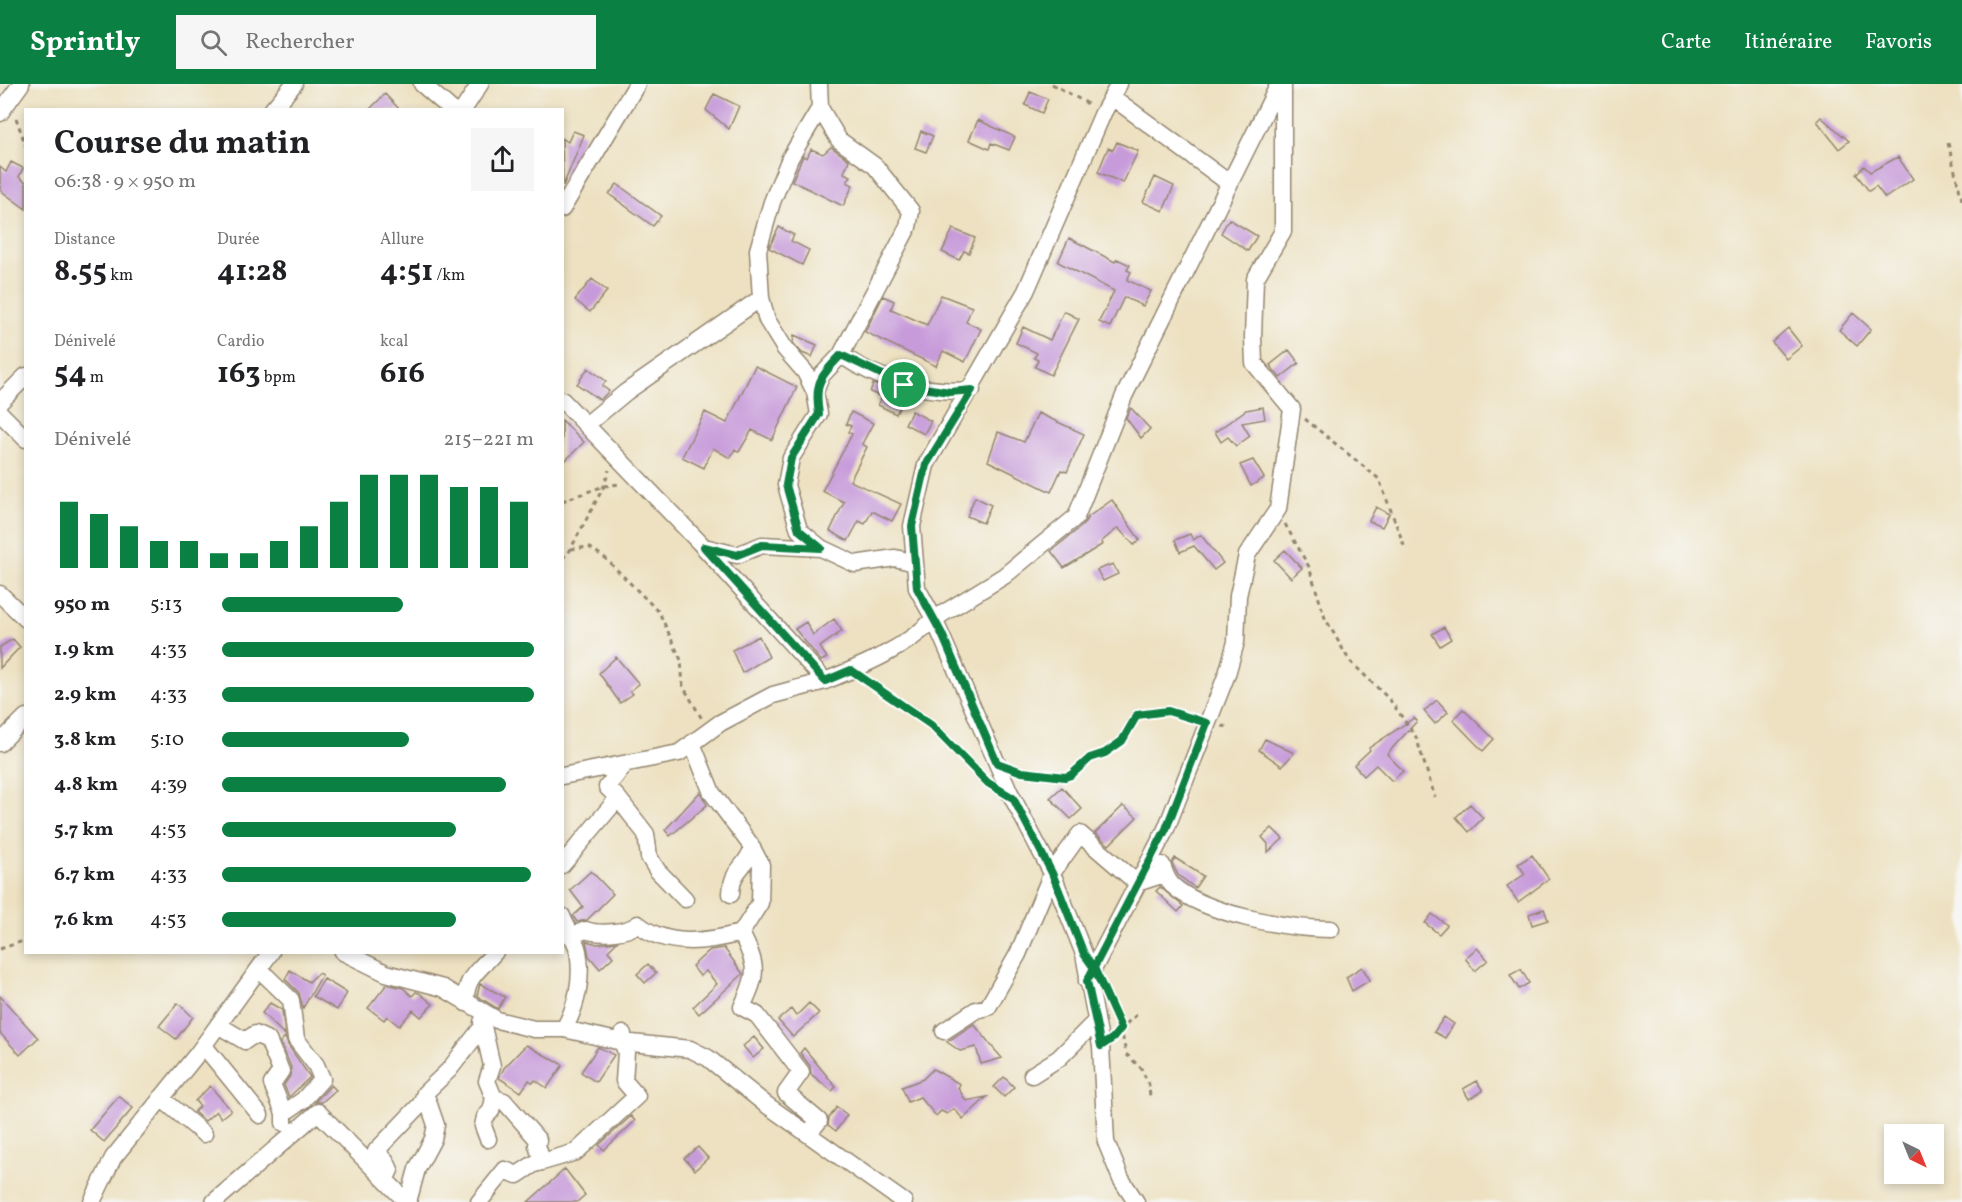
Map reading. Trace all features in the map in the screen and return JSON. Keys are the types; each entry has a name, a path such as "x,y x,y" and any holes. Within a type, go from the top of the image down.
{"street":[{"path":"0,113 21,84"},
{"path":"274,108 294,84"},
{"path":"422,84 450,108"},
{"path":"464,108 480,84"},
{"path":"565,200 637,84"},
{"path":"813,374 841,355 908,227 911,211 875,166 839,140 820,108 819,84"},
{"path":"564,776 679,753 708,732 773,694 825,681 851,670 921,633 934,619 1004,576 1076,517 1124,396 1279,84"},
{"path":"1087,981 1156,847 1227,674 1236,642 1238,596 1247,555 1278,509 1292,409 1254,363 1253,346 1255,279 1283,231 1283,84"},
{"path":"1136,1202 1121,1179 1106,1142 1101,1046 1087,981 1084,954 1052,873 997,763 934,619 917,588 912,526 926,465 972,390 1026,291 1115,90 1228,183"},
{"path":"820,108 790,158 772,202 758,250 761,298 767,321 785,349 813,374 819,414 791,458 786,485 799,530 821,548 855,564 895,558 915,563"},
{"path":"586,425 626,392 761,298"},
{"path":"841,355 904,385 950,392 972,390"},
{"path":"0,402 24,378"},
{"path":"564,402 704,547 825,681"},
{"path":"0,413 24,437"},
{"path":"704,547 737,555 762,545 821,548"},
{"path":"0,594 24,617"},
{"path":"0,743 24,719"},
{"path":"570,936 586,930 596,934 630,930 638,924 649,933 672,941 723,938 741,933 760,903 761,865 753,850 712,793 692,743"},
{"path":"625,764 607,787 646,834 649,857 657,870 685,898"},
{"path":"564,863 618,798"},
{"path":"944,1031 976,1010 988,1007 1018,954 1052,873 1080,834 1137,883"},
{"path":"1156,847 1170,884 1207,907 1291,926 1331,929"},
{"path":"731,894 732,878 747,861 753,850"},
{"path":"1137,883 1165,874"},
{"path":"564,921 578,951 579,986 571,1016 564,1029"},
{"path":"741,933 755,961 752,985 742,1007 757,1015 801,1071 786,1093 819,1121 809,1133"},
{"path":"92,1202 112,1158 204,1046 270,954"},
{"path":"347,954 386,973 443,988 498,1020 534,1029 564,1029 690,1049 708,1058 904,1202"},
{"path":"488,1139 483,1126 485,1117 491,1111 494,1098 488,1081 492,1073 491,1053 483,1026 471,1005 465,988 493,954"},
{"path":"259,969 291,1000 296,1039 316,1065 322,1079 303,1100 284,1113"},
{"path":"443,988 468,983"},
{"path":"1032,1075 1059,1058 1096,1021"},
{"path":"218,1025 245,1041 255,1034 268,1040 281,1071 272,1084 284,1113 284,1131 288,1138"},
{"path":"385,1180 390,1170 386,1161 376,1150 421,1104 425,1093 449,1070 483,1026"},
{"path":"479,1202 505,1170 517,1175 534,1164 576,1152 637,1096 624,1081 626,1052 623,1038"},
{"path":"204,1046 260,1115"},
{"path":"214,1202 318,1113 408,1202 417,1169 433,1139 436,1125 425,1093"},
{"path":"161,1098 204,1134"},
{"path":"494,1098 504,1101 538,1140 537,1145 542,1162"},
{"path":"1120,1202 1121,1179"}],"path":[{"path":"1052,84 1103,113"},
{"path":"11,99 24,143"},
{"path":"1948,143 1962,200"},
{"path":"1292,409 1378,479 1405,548"},
{"path":"564,556 571,549 604,486 613,453"},
{"path":"564,500 604,486 643,484"},
{"path":"1278,509 1309,567 1325,618 1349,660 1390,700 1416,737 1436,797"},
{"path":"571,549 589,547 603,557 659,612 681,660 683,686 708,732"},
{"path":"851,670 931,725 988,783"},
{"path":"997,763 1022,772 1065,777 1071,775 1090,758 1105,753 1122,741 1137,715 1168,711 1229,727"},
{"path":"0,949 24,941"},
{"path":"1109,1003 1121,1028 1126,1054 1142,1068 1149,1085 1150,1098"},
{"path":"1101,1046 1113,1038 1139,1013"}],"building":[{"path":"1030,92 1048,99 1042,113 1025,105"},
{"path":"385,94 398,108 371,108"},
{"path":"714,94 739,106 729,129 706,110"},
{"path":"1821,117 1849,141 1839,149 1817,121"},
{"path":"978,120 1015,137 1009,150 991,143 989,149 969,140"},
{"path":"573,131 584,135 564,184 564,139 568,142"},
{"path":"921,131 933,136 926,152 915,148"},
{"path":"1117,142 1138,151 1123,183 1098,172 1108,148 1113,150"},
{"path":"831,147 849,160 844,173 851,176 847,182 853,185 843,206 792,181 803,156 807,158 811,149 823,154"},
{"path":"1898,157 1913,179 1885,198 1876,186 1869,191 1856,174 1864,166 1870,172"},
{"path":"11,162 23,168 19,177 24,181 24,208 0,190 0,167 6,172"},
{"path":"1155,177 1174,186 1163,211 1143,202"},
{"path":"617,184 661,216 653,226 609,194"},
{"path":"1229,219 1257,236 1248,251 1221,233"},
{"path":"779,227 794,235 791,241 809,250 802,265 769,248"},
{"path":"953,229 975,238 969,253 964,251 959,260 942,252"},
{"path":"1069,238 1115,262 1117,259 1130,265 1127,270 1131,272 1127,280 1151,291 1143,306 1124,297 1110,327 1099,322 1114,291 1058,262"},
{"path":"592,279 607,291 590,312 575,300"},
{"path":"941,295 972,307 966,322 981,329 965,362 943,351 936,366 865,332 883,296 894,301 891,309 927,325"},
{"path":"1064,311 1079,319 1051,375 1035,367 1038,360 1034,358 1037,353 1016,343 1023,327 1050,340"},
{"path":"1853,313 1871,329 1857,346 1839,330"},
{"path":"1788,328 1802,346 1786,359 1772,342"},
{"path":"794,335 817,345 812,357 802,353 793,343"},
{"path":"1289,350 1299,363 1280,378 1270,365"},
{"path":"755,366 797,387 772,440 752,430 739,452 735,449 730,458 713,448 704,468 682,457 705,412 727,423"},
{"path":"588,368 606,381 602,386 609,391 600,400 577,384"},
{"path":"873,384 906,395 896,414 878,405 882,397 870,392"},
{"path":"1263,407 1265,419 1242,423 1250,436 1236,446 1228,437 1221,442 1215,432 1246,410"},
{"path":"1131,408 1150,429 1141,438 1126,418"},
{"path":"912,411 931,421 924,434 905,424"},
{"path":"851,412 873,423 862,444 867,447 850,481 901,504 892,521 872,511 865,524 859,521 848,541 830,531 844,502 822,491 852,434 848,432 851,426 846,424"},
{"path":"1038,413 1084,434 1067,472 1061,470 1051,492 988,461 998,432 1024,442"},
{"path":"564,422 584,442 564,462"},
{"path":"1253,460 1264,478 1251,486 1240,465"},
{"path":"975,497 991,505 983,523 967,516"},
{"path":"1112,500 1140,540 1134,545 1118,528 1101,542 1103,544 1064,568 1051,551 1083,525 1088,517"},
{"path":"1376,507 1389,514 1382,527 1369,521"},
{"path":"1190,534 1193,540 1201,535 1223,563 1214,570 1194,546 1180,552 1175,540"},
{"path":"1285,550 1302,568 1291,578 1274,560"},
{"path":"1113,564 1118,574 1103,581 1097,570"},
{"path":"834,619 842,631 820,647 827,658 821,661 795,629 806,622 813,635"},
{"path":"1444,627 1451,639 1440,646 1432,634"},
{"path":"759,636 769,657 742,673 732,650"},
{"path":"13,639 20,647 0,668 0,647"},
{"path":"616,657 639,684 630,691 633,694 620,703 599,673"},
{"path":"1437,700 1448,712 1435,724 1424,711"},
{"path":"1463,709 1494,739 1483,751 1453,720"},
{"path":"1414,718 1417,721 1387,754 1403,771 1392,781 1376,765 1364,776 1354,765 1370,750 1369,748"},
{"path":"1265,739 1294,753 1282,766 1259,750"},
{"path":"1062,787 1082,809 1071,819 1050,798"},
{"path":"700,792 707,805 670,836 665,830"},
{"path":"1470,804 1483,818 1469,832 1456,817"},
{"path":"1123,806 1137,817 1109,845 1095,833"},
{"path":"1272,828 1283,839 1268,852 1268,844 1262,837"},
{"path":"1532,855 1549,879 1518,902 1507,886 1525,874 1518,864"},
{"path":"1175,858 1203,876 1195,888 1178,875 1172,863"},
{"path":"591,871 613,894 587,920 577,922 573,916 583,907 570,890"},
{"path":"1160,887 1183,906 1178,912 1156,891"},
{"path":"1544,909 1548,920 1532,925 1529,914"},
{"path":"1432,914 1447,925 1439,934 1425,923"},
{"path":"586,941 597,944 617,942 608,951 613,957 600,969 589,956"},
{"path":"724,948 743,974 699,1014 693,1007 717,984 706,971 700,976 692,966 710,950"},
{"path":"1477,948 1488,960 1475,971 1465,958"},
{"path":"648,964 656,973 645,983 637,974"},
{"path":"1362,967 1370,980 1352,991 1346,977"},
{"path":"1521,969 1529,983 1519,989 1510,975"},
{"path":"290,970 309,982 318,973 322,975 303,1008 299,993 285,979"},
{"path":"324,979 347,993 337,1010 313,996"},
{"path":"387,984 403,988 412,996 416,992 419,993 433,1004 421,1017 413,1010 399,1026 387,1016 384,1020 368,1008"},
{"path":"480,984 505,997 498,1009 477,996"},
{"path":"0,996 38,1038 20,1055 0,1033"},
{"path":"178,1003 193,1017 176,1039 159,1026"},
{"path":"270,1003 282,1010 285,1035 262,1013"},
{"path":"809,1003 819,1013 793,1037 778,1020 791,1009 796,1016"},
{"path":"1444,1017 1454,1024 1445,1038 1434,1032"},
{"path":"974,1024 1002,1058 981,1064 976,1047 960,1051 947,1042"},
{"path":"285,1037 310,1077 289,1097 284,1085 290,1076 291,1067 280,1042"},
{"path":"754,1037 764,1049 753,1058 743,1046"},
{"path":"526,1045 563,1065 547,1088 535,1080 533,1083 529,1080 521,1092 499,1078 504,1068"},
{"path":"598,1047 614,1055 596,1082 581,1072"},
{"path":"804,1048 836,1087 832,1091 811,1074 810,1066 800,1053"},
{"path":"933,1069 960,1084 958,1088 966,1101 987,1097 963,1119 954,1109 947,1114 941,1111 936,1116 920,1097 908,1102 902,1087 923,1079"},
{"path":"1004,1077 1014,1087 1004,1097 994,1087"},
{"path":"1477,1081 1483,1091 1469,1099 1463,1089"},
{"path":"331,1085 336,1090 322,1102 315,1102"},
{"path":"210,1086 231,1110 221,1118 216,1111 205,1121 194,1112 200,1106 195,1101"},
{"path":"119,1096 133,1108 104,1142 90,1130"},
{"path":"837,1107 847,1115 836,1131 828,1125 829,1118"},
{"path":"631,1116 635,1121 604,1150 599,1145"},
{"path":"698,1147 708,1158 695,1170 684,1158"},
{"path":"565,1169 585,1195 577,1202 528,1202"}],"route":[{"path":"904,385 841,355 821,376 815,392 819,414 791,458 786,485 799,530 821,548 762,545 737,555 704,547 825,681 851,670 931,725 988,783 1013,798 1052,873 1084,954 1094,968 1115,1020 1121,1028 1113,1038 1101,1046 1087,981 1094,968 1111,936 1137,883 1166,829 1207,723 1168,711 1137,715 1122,741 1105,753 1090,758 1071,775 1065,777 1022,772 997,763 974,715 942,634 917,588 912,526 926,465 972,390 950,392 904,385"}]}
